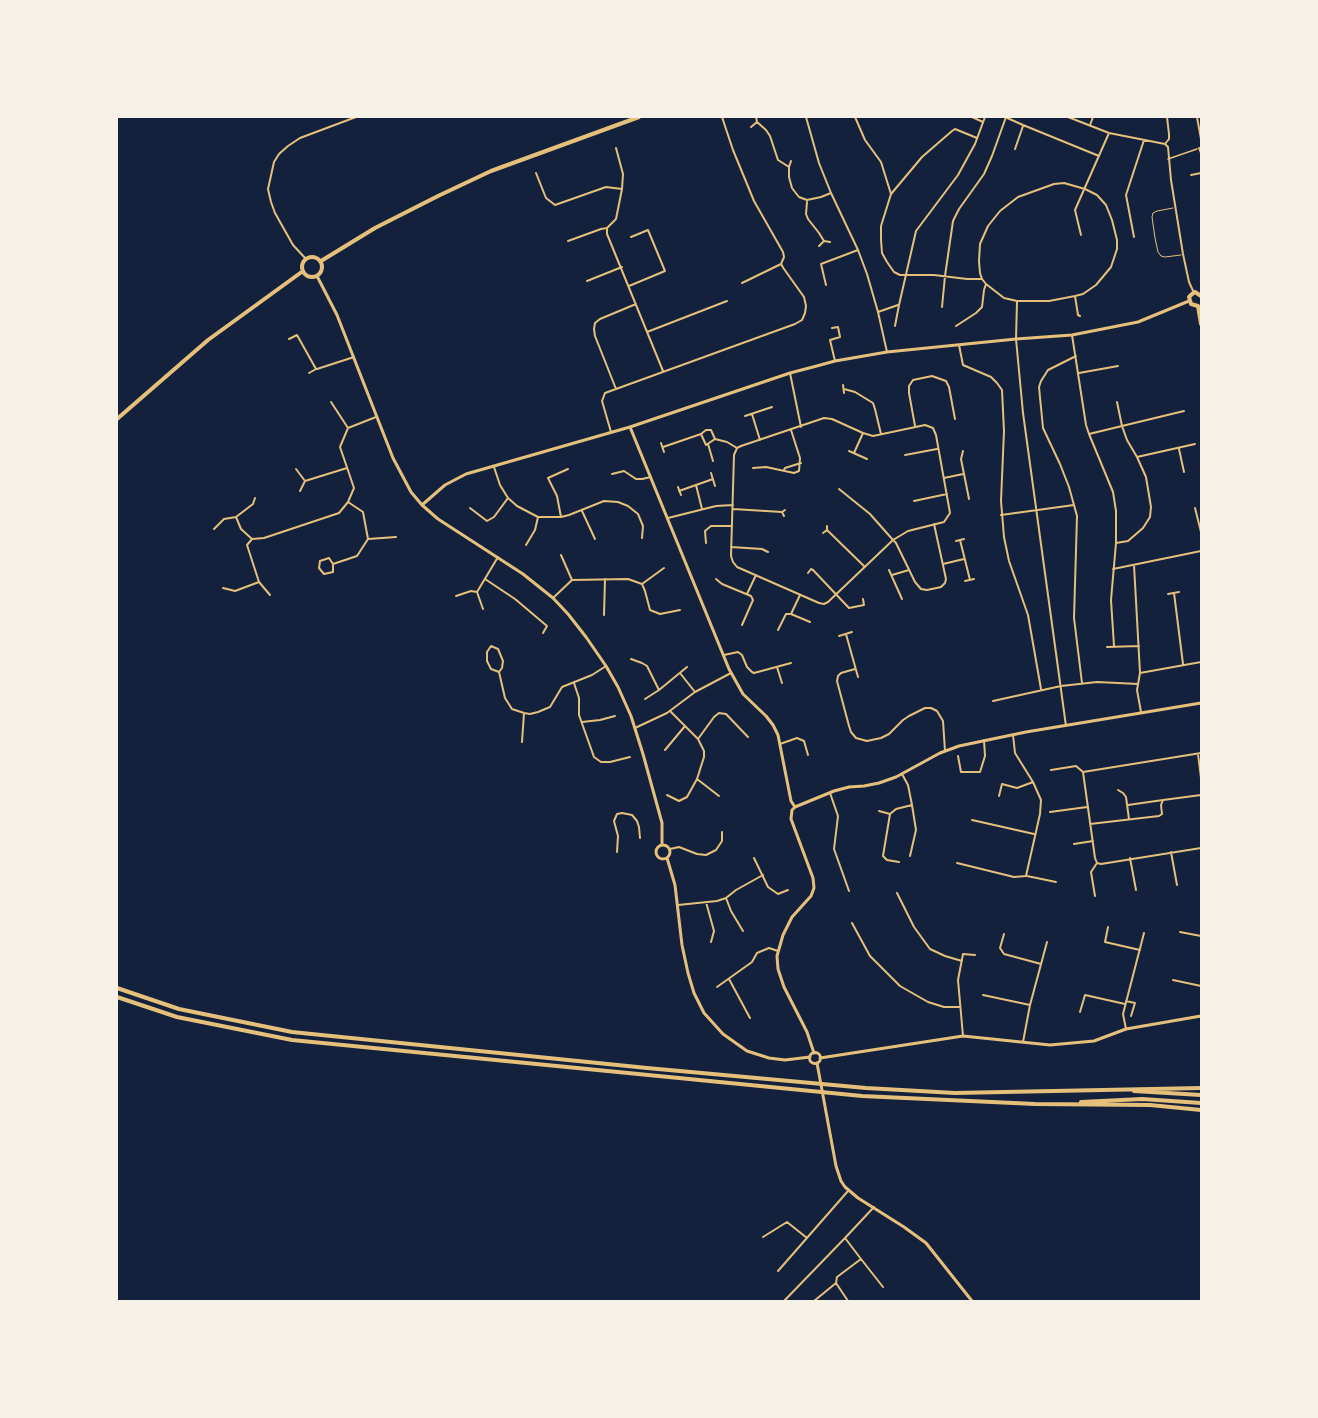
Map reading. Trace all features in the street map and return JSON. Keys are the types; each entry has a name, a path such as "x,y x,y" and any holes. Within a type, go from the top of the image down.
{"main road":[{"path":"321,261 375,228 491,171 639,117"},
{"path":"316,257 321,261 321,272 317,276 310,277 303,271 306,259 316,257"},
{"path":"117,419 208,340 303,271"},
{"path":"1201,296 1194,293 1190,295 1189,301 1193,306 1200,305 1201,324"},
{"path":"117,988 179,1009 292,1032 647,1068 866,1088 955,1093 1201,1088"},
{"path":"117,997 177,1017 292,1040 862,1096 1035,1104 1150,1105 1201,1110"},
{"path":"1095,1090 1201,1095"},
{"path":"1035,1104 1142,1099 1201,1102"}],"street":[{"path":"306,259 293,245 271,202 268,189 274,162 279,154 300,138 356,117"},
{"path":"722,117 754,201 784,257 781,264 742,283"},
{"path":"756,117 757,122 770,136 778,160 789,167"},
{"path":"806,117 819,163 867,274 886,352"},
{"path":"855,117 865,140 881,162 891,194"},
{"path":"972,117 983,123"},
{"path":"895,326 916,231 958,175 985,117"},
{"path":"942,307 953,221 984,174 1006,117 1099,156"},
{"path":"1068,117 1109,133 1166,144"},
{"path":"1090,125 1093,117"},
{"path":"1166,144 1169,139 1167,117"},
{"path":"1197,117 1201,139"},
{"path":"751,126 757,122"},
{"path":"1015,149 1023,125"},
{"path":"977,138 956,129 922,157 891,194 882,226 881,240 882,253 894,272 900,275 982,279"},
{"path":"1081,235 1075,210 1109,133"},
{"path":"1134,237 1126,195 1144,140"},
{"path":"1166,144 1183,254 1189,282 1194,293"},
{"path":"568,241 607,228 616,219 622,189 622,174 616,148"},
{"path":"1168,159 1199,148 1201,153"},
{"path":"791,161 789,177 792,188 799,196 807,200 831,193"},
{"path":"536,173 546,198 555,205 606,187 622,189"},
{"path":"1191,175 1201,173"},
{"path":"1064,183 1086,189 1106,205 1116,233 1117,249 1111,267 1090,290 1075,296 1049,301 1017,301 1004,298 982,279 979,261 980,244 988,226 999,211 1018,197 1054,184 1064,183"},
{"path":"807,200 808,219 824,242"},
{"path":"607,228 663,371"},
{"path":"629,286 665,271 648,230 631,237"},
{"path":"819,246 824,242 830,242"},
{"path":"826,285 821,264 858,250"},
{"path":"611,432 603,401 605,393 802,320 806,306 804,297 781,264"},
{"path":"587,281 622,267"},
{"path":"317,276 338,315 376,417 401,475 411,492 422,505 452,529 523,574 553,598 574,621 606,666 618,687 635,728 662,823 662,845"},
{"path":"956,327 982,307 986,284"},
{"path":"1075,296 1080,316"},
{"path":"647,332 727,301"},
{"path":"1017,301 1016,339 1023,413 1066,726"},
{"path":"422,505 454,479 611,432 790,373 835,361 886,352 1072,335 1138,322 1189,301"},
{"path":"616,389 595,336 595,323 636,304"},
{"path":"878,312 899,305"},
{"path":"832,328 838,327 840,337 830,340 835,361"},
{"path":"290,339 297,335 316,369"},
{"path":"1072,335 1089,434 1113,492 1116,511 1111,600 1114,646"},
{"path":"959,345 963,365 991,377 1002,390 1004,431 1001,515 1009,561 1028,615 1041,689"},
{"path":"1076,356 1048,370 1040,387 1043,428 1069,487 1077,516 1074,618 1082,683"},
{"path":"309,373 354,357"},
{"path":"1079,374 1118,366"},
{"path":"790,373 801,426"},
{"path":"915,426 909,386 913,380 932,376 946,381 955,419"},
{"path":"843,385 844,391 855,392 873,403 881,434"},
{"path":"331,402 348,428"},
{"path":"1116,543 1128,541 1143,528 1150,517 1151,500 1146,477 1122,426 1117,402"},
{"path":"745,416 767,406 772,407"},
{"path":"1089,434 1184,411"},
{"path":"954,413 959,412"},
{"path":"752,414 760,440"},
{"path":"270,595 259,582 247,545 252,539 264,538 339,513 348,502 354,488 340,447 348,428 376,417"},
{"path":"824,418 832,419 873,436 915,426 925,425 933,428 947,494 950,513 948,517 944,522 903,533 893,540 824,604 737,567 731,556 734,455 737,448 791,430 824,418"},
{"path":"630,426 731,674 743,694 766,716 778,735 791,801 795,807"},
{"path":"663,447 701,434 706,430 711,430 715,439"},
{"path":"753,468 766,467 796,473 799,471 801,463 791,430"},
{"path":"854,453 863,433"},
{"path":"701,434 706,445 708,444 713,462"},
{"path":"708,444 715,439 737,448"},
{"path":"661,443 664,452"},
{"path":"1137,458 1195,444"},
{"path":"905,455 938,449"},
{"path":"1179,449 1184,472"},
{"path":"849,451 860,458 867,459"},
{"path":"963,451 961,459 969,499"},
{"path":"910,454 911,459"},
{"path":"784,470 801,463"},
{"path":"493,466 508,498 517,506 538,517 561,517 604,501 618,502 638,514 643,526 642,538"},
{"path":"300,491 305,481 347,468"},
{"path":"296,469 305,481"},
{"path":"561,517 557,496 548,478 567,470"},
{"path":"612,474 624,471 636,479 651,477"},
{"path":"711,473 716,486"},
{"path":"944,478 963,474"},
{"path":"679,491 713,479"},
{"path":"696,485 702,509"},
{"path":"839,489 870,514 893,540 918,586 927,590 941,587 946,579 934,524"},
{"path":"914,501 947,494"},
{"path":"844,500 847,496"},
{"path":"214,529 224,519 236,518 253,504 255,498"},
{"path":"470,508 486,521 494,517 508,498"},
{"path":"921,499 922,505"},
{"path":"333,564 357,556 368,539 363,512 348,502"},
{"path":"667,518 733,504"},
{"path":"1001,515 1074,505"},
{"path":"1195,508 1201,532"},
{"path":"733,509 784,511 784,516"},
{"path":"582,511 596,539"},
{"path":"526,545 535,531 538,517"},
{"path":"236,518 241,529 252,539"},
{"path":"706,543 705,531 711,526 732,526"},
{"path":"823,532 827,528 865,567"},
{"path":"368,539 396,537"},
{"path":"964,539 958,541 970,580"},
{"path":"731,547 762,549 768,552"},
{"path":"1113,569 1201,551"},
{"path":"561,555 572,580"},
{"path":"477,592 498,557"},
{"path":"329,558 333,564 333,572 324,574 319,568 320,561 329,558"},
{"path":"943,564 964,559"},
{"path":"1134,566 1140,673 1137,690 1141,713"},
{"path":"642,584 664,568"},
{"path":"808,573 811,568 849,608"},
{"path":"889,570 902,599"},
{"path":"891,575 909,570"},
{"path":"747,595 756,575"},
{"path":"485,579 515,599 547,626 543,633"},
{"path":"604,615 605,579"},
{"path":"553,598 572,580 628,579 642,584 650,610 660,614 680,610"},
{"path":"717,579 722,584 751,596 753,600 742,625"},
{"path":"965,581 974,579"},
{"path":"223,588 235,591 259,582"},
{"path":"234,596 235,591"},
{"path":"456,596 471,591 477,592"},
{"path":"477,592 483,609"},
{"path":"1168,594 1179,592"},
{"path":"1174,593 1184,666"},
{"path":"791,614 800,595"},
{"path":"898,601 906,597"},
{"path":"845,613 849,608 864,605 863,599"},
{"path":"778,630 786,614 810,622"},
{"path":"742,615 746,616"},
{"path":"839,636 852,632"},
{"path":"846,634 858,677"},
{"path":"499,672 491,669 488,661 487,652 491,646 498,649 503,661 499,672 505,698 512,709 524,713 538,712 550,707 562,687 592,675 606,666"},
{"path":"1107,647 1139,646"},
{"path":"723,655 738,652 752,672 791,663"},
{"path":"631,659 647,666 659,690"},
{"path":"1140,673 1201,662"},
{"path":"777,666 782,683"},
{"path":"645,699 687,667"},
{"path":"855,669 841,673 837,681 849,726 856,738 867,741 880,738 890,734 903,720 914,713 931,708 940,714 943,721 945,751"},
{"path":"680,673 695,692"},
{"path":"635,728 670,711 695,692 731,674"},
{"path":"574,683 579,698 579,715 594,758 601,762 630,757"},
{"path":"993,701 1041,689 1082,683 1138,684"},
{"path":"814,1053 807,1032 782,982 778,969 778,951 783,935 792,917 811,896 814,888 813,878 792,825 791,815 795,807 849,787 879,783 959,746 1201,703"},
{"path":"667,795 679,801 687,797 697,779 704,757 704,751 698,740 670,711"},
{"path":"522,742 524,713"},
{"path":"698,740 719,713 726,714 748,737"},
{"path":"581,722 615,716"},
{"path":"664,750 685,726"},
{"path":"1013,735 1016,753 1041,800 1041,810 1026,876"},
{"path":"780,744 797,738 804,741 808,755"},
{"path":"961,772 981,772 985,756 984,740"},
{"path":"1083,772 1200,753 1201,778"},
{"path":"958,756 961,777"},
{"path":"1051,770 1076,766 1083,772 1097,862"},
{"path":"902,774 908,786 916,830 910,856"},
{"path":"697,779 719,795"},
{"path":"999,796 1002,784 1017,788 1033,782"},
{"path":"1118,790 1126,797 1129,819"},
{"path":"830,793 838,816 834,849 849,891"},
{"path":"1128,805 1201,795"},
{"path":"1090,824 1159,816 1162,813 1162,801"},
{"path":"898,862 887,860 883,856 890,814 896,809 912,805"},
{"path":"1050,812 1087,807"},
{"path":"879,811 890,814"},
{"path":"617,852 618,836 614,821 617,814 632,815 637,821 640,838"},
{"path":"972,820 1035,834"},
{"path":"667,858 661,859 656,856 658,846 667,846 670,849 679,847 706,855 716,850 722,841 722,832"},
{"path":"1074,844 1093,841"},
{"path":"1097,862 1101,864 1201,848"},
{"path":"670,849 667,858 675,885 682,945 694,993 704,1013 723,1034 747,1051 785,1060 810,1057 814,1053"},
{"path":"1171,852 1177,885"},
{"path":"754,858 768,887 778,894 788,890"},
{"path":"1130,858 1136,890"},
{"path":"1095,896 1091,872 1097,862"},
{"path":"957,863 1014,877 1026,876 1056,882"},
{"path":"678,905 726,898 763,875"},
{"path":"897,893 914,927 930,949 962,961"},
{"path":"726,898 742,932"},
{"path":"706,902 714,931 711,942"},
{"path":"852,923 870,956 900,986 928,1002 944,1007 960,1007"},
{"path":"1108,927 1105,942 1140,950"},
{"path":"1180,932 1201,936"},
{"path":"1126,1029 1123,1014 1144,933"},
{"path":"1004,934 1000,948 1004,954 1041,964"},
{"path":"1023,1042 1030,1005 1047,942"},
{"path":"717,987 752,962 757,952 769,948 778,951"},
{"path":"963,1036 958,980 963,954 975,955"},
{"path":"728,978 750,1018"},
{"path":"1173,980 1201,986"},
{"path":"983,995 1030,1005"},
{"path":"1080,1012 1084,995 1135,1003 1131,1016"},
{"path":"820,1058 963,1036 1050,1045 1094,1041 1126,1029 1201,1016"},
{"path":"814,1053 818,1053 820,1058"},
{"path":"810,1057 812,1063 817,1063"},
{"path":"820,1058 817,1063 836,1166 841,1181 848,1191 926,1243 972,1301"},
{"path":"778,1271 848,1191"},
{"path":"784,1301 874,1207"},
{"path":"763,1238 788,1222 807,1238"},
{"path":"845,1238 882,1287"},
{"path":"814,1301 836,1283 840,1274 861,1259"},
{"path":"836,1283 848,1301"}],"lane":[{"path":"1175,208 1153,213 1158,252 1165,257 1183,254"}]}
